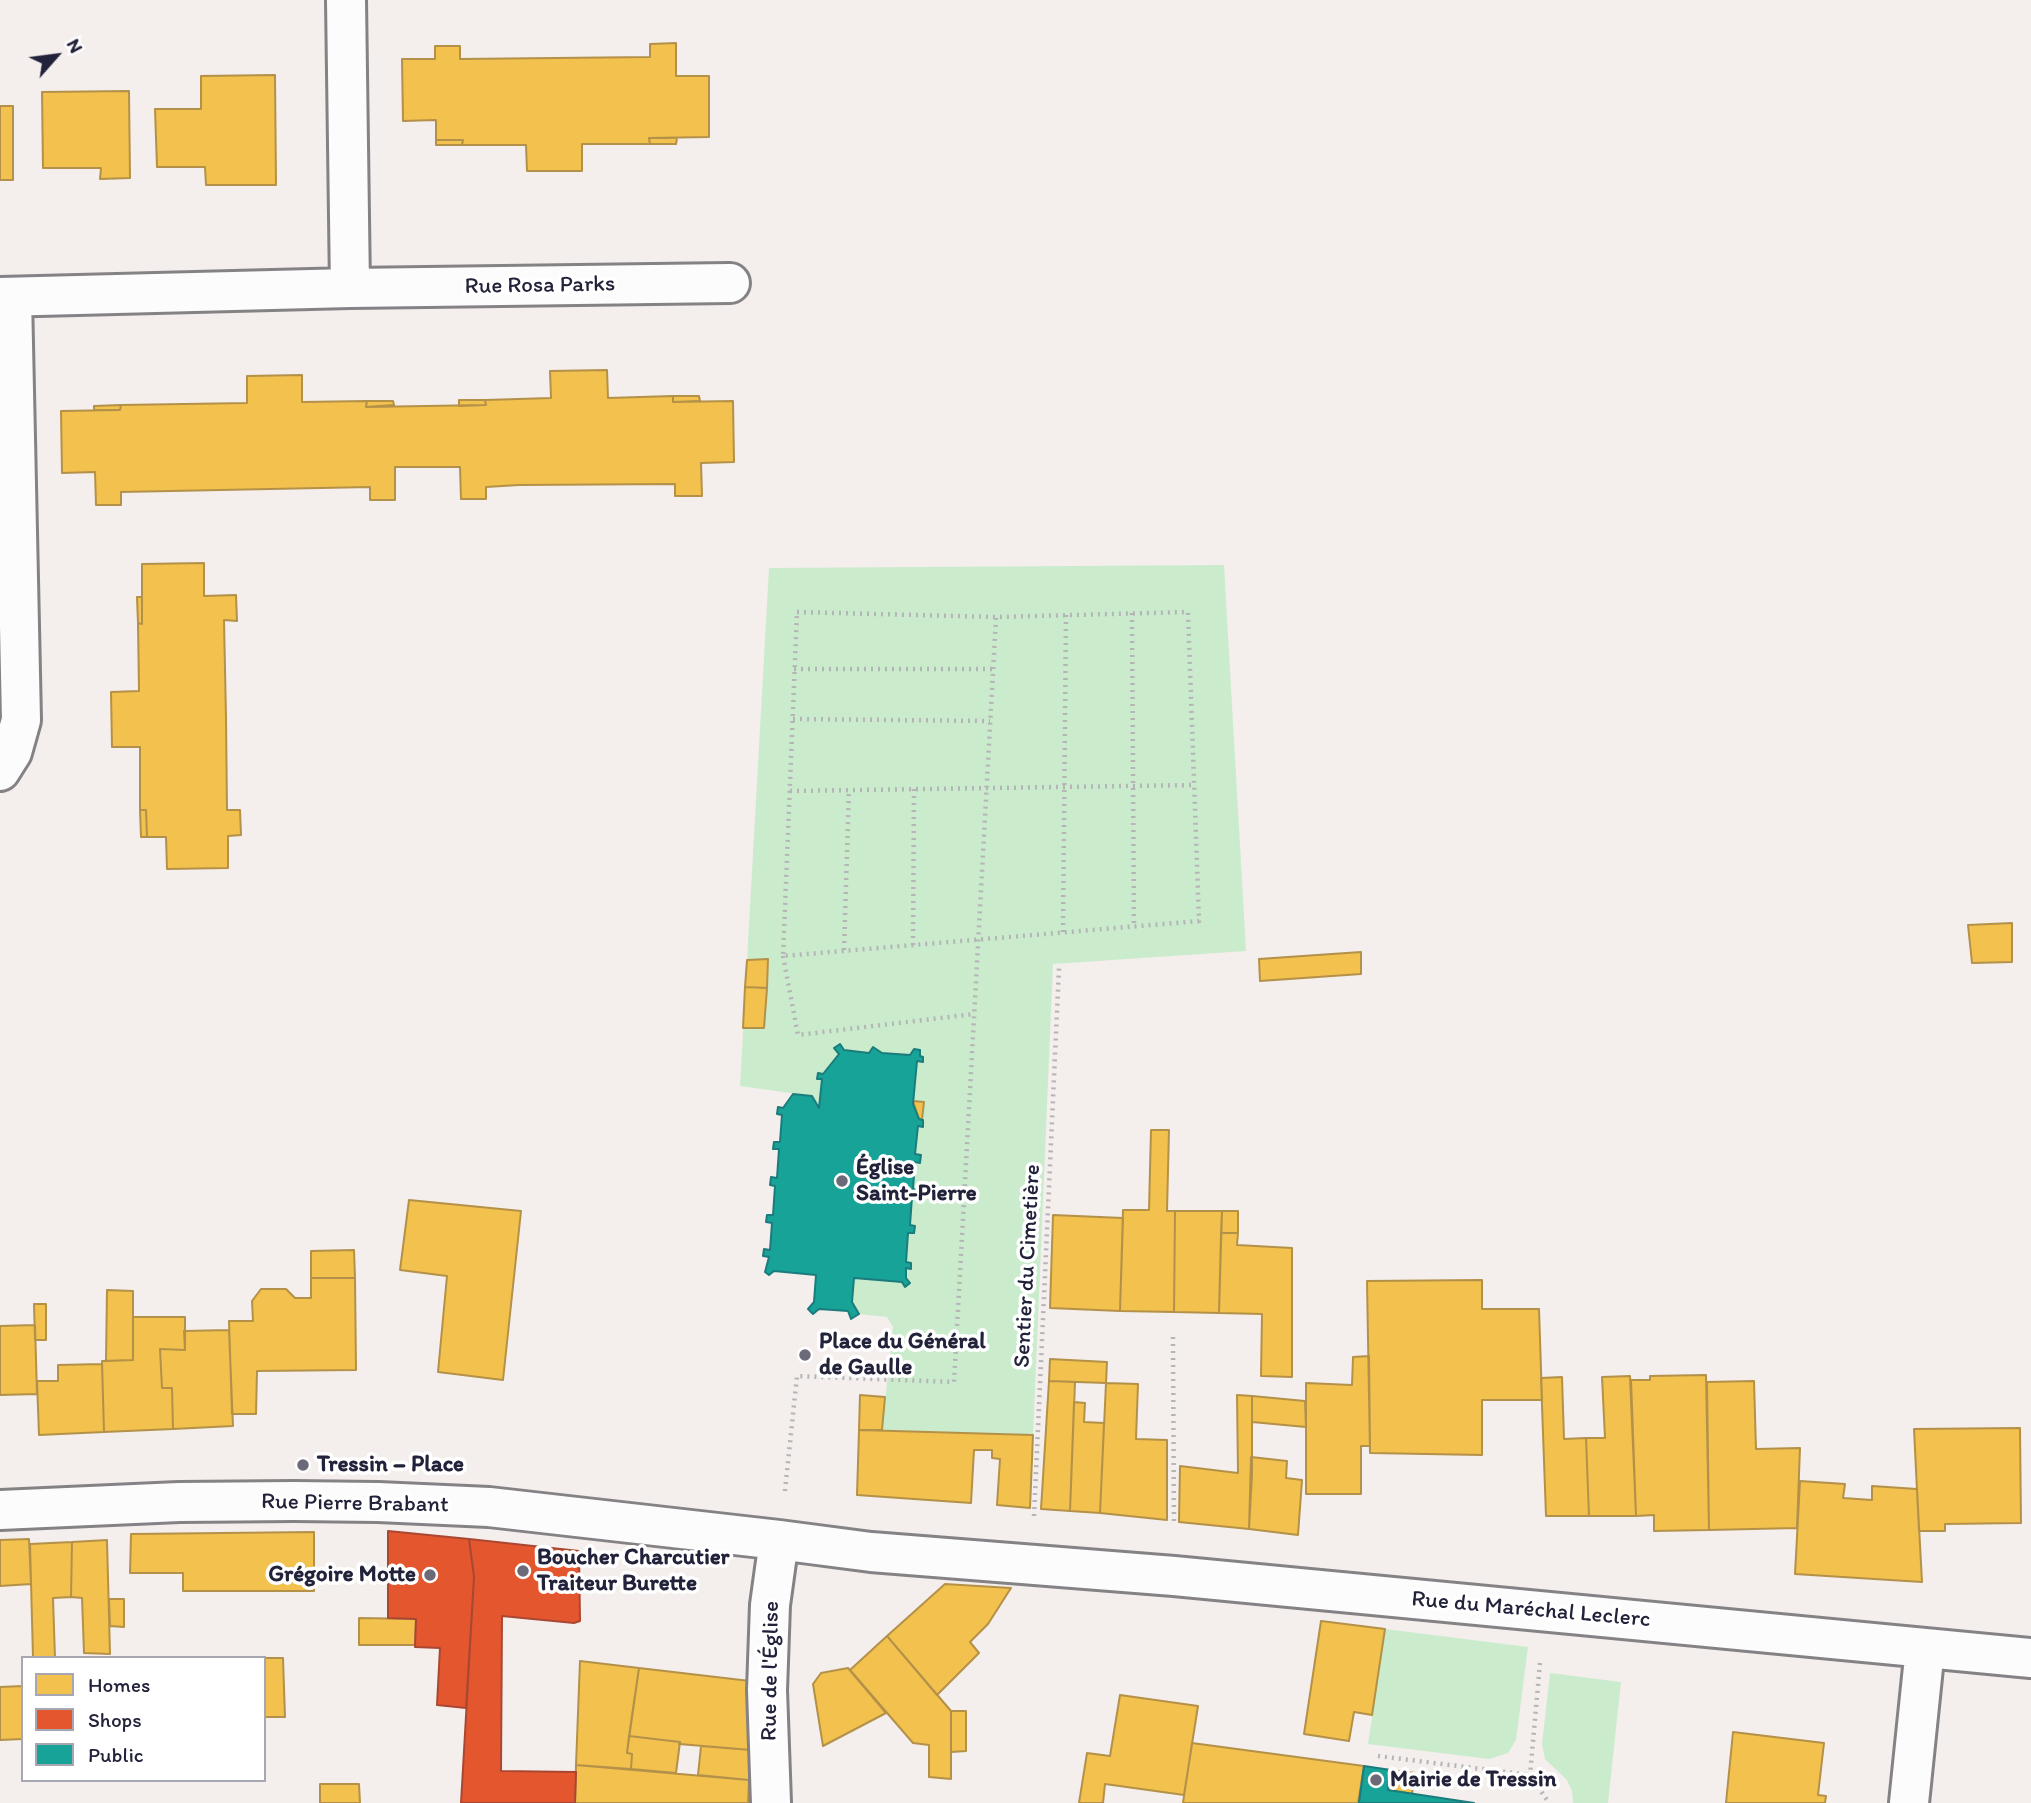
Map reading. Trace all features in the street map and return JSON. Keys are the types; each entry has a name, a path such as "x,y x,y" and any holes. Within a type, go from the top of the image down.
{"street":[{"path":"346,0 350,288"},
{"name":"Rue Rosa Parks","path":"6,297 350,288 730,284"},
{"path":"0,771 12,752 21,720 6,297"},
{"name":"Rue Pierre Brabant","path":"0,1510 179,1502 378,1502 538,1512 779,1540"},
{"path":"779,1540 871,1552 1031,1564"},
{"name":"Rue de l'Église","path":"771,1803 767,1690 770,1605 779,1540"},
{"name":"Rue du Maréchal Leclerc","path":"1031,1564 2031,1658"},
{"path":"1909,1803 1925,1648"}],"path":[{"path":"783,956 1199,921 1188,612 996,617 797,612 783,956 798,1035 974,1014"},
{"path":"1132,613 1134,926"},
{"path":"1063,932 1066,615"},
{"path":"779,1540 797,1376 954,1382 996,617"},
{"path":"794,669 993,669"},
{"path":"793,719 990,721"},
{"path":"790,791 1194,785"},
{"path":"913,945 914,789"},
{"path":"844,951 849,790"},
{"name":"Sentier du Cimetière","path":"1031,1564 1059,968"},
{"path":"1173,1337 1174,1576"},
{"path":"1544,1612 1531,1775 1549,1803"},
{"path":"1378,1756 1531,1775"}],"green space":[{"path":"1224,565 1246,951 1053,964 1033,1435 882,1430 893,1327 887,1317 859,1314 852,1302 854,1278 902,1282 905,1287 909,1283 906,1278 906,1268 911,1269 911,1263 906,1262 908,1233 914,1233 915,1226 910,1225 912,1197 917,1197 918,1190 913,1189 915,1162 920,1163 921,1155 915,1154 918,1126 923,1127 924,1102 913,1101 917,1061 923,1061 923,1057 920,1056 920,1050 914,1049 910,1055 882,1053 873,1047 869,1053 844,1050 839,1044 834,1048 839,1054 823,1074 818,1073 817,1079 822,1079 819,1108 812,1096 740,1086 769,568"},
{"path":"1385,1629 1528,1647 1516,1740 1508,1753 1489,1759 1368,1744"},
{"path":"1550,1673 1621,1682 1608,1803 1573,1803 1567,1780 1545,1759 1542,1744"}],"building: Homes":[{"path":"676,43 676,76 709,76 709,137 649,138 650,144 582,144 582,171 527,171 526,145 462,145 463,140 436,140 436,120 403,121 402,59 435,59 435,46 460,46 460,59 650,57 650,44"},
{"path":"275,75 276,185 206,185 205,167 157,167 155,109 201,109 201,76"},
{"path":"129,91 130,178 100,179 101,168 43,168 42,92"},
{"path":"0,106 13,106 13,180 0,180"},
{"path":"649,138 677,138 676,144 650,144"},
{"path":"436,140 463,140 462,145 436,145"},
{"path":"607,370 608,398 673,396 673,402 733,401 734,462 701,463 702,496 675,496 675,484 519,485 486,487 486,499 461,499 460,467 395,467 395,500 370,500 370,487 121,492 121,505 96,505 95,472 62,473 61,411 120,410 121,405 247,403 247,376 302,375 302,402 367,401 366,407 486,405 485,400 551,398 550,371"},
{"path":"673,396 699,396 700,401 673,402"},
{"path":"459,400 485,400 486,405 459,406"},
{"path":"367,401 393,401 394,405 366,407"},
{"path":"121,405 120,410 94,410 94,406"},
{"path":"204,563 204,596 236,595 237,621 224,620 227,810 240,810 241,835 228,836 228,868 167,869 166,837 147,837 146,810 140,810 140,747 112,747 111,692 139,691 138,623 142,624 142,564"},
{"path":"137,597 142,597 142,624 138,623"},
{"path":"140,810 146,810 147,837 141,837"},
{"path":"2012,923 2012,962 1972,963 1968,925"},
{"path":"1361,952 1361,974 1260,981 1259,959"},
{"path":"768,959 767,988 745,987 747,960"},
{"path":"745,987 767,988 764,1028 743,1028"},
{"path":"913,1101 924,1102 922,1120 919,1119"},
{"path":"1151,1130 1169,1130 1167,1211 1175,1211 1174,1312 1120,1311 1123,1210 1149,1210"},
{"path":"409,1200 521,1211 503,1380 438,1372 447,1276 400,1270"},
{"path":"1175,1211 1222,1211 1219,1313 1174,1312"},
{"path":"1222,1211 1238,1211 1238,1233 1221,1233"},
{"path":"1053,1215 1123,1218 1120,1311 1050,1308"},
{"path":"1221,1233 1238,1233 1237,1245 1292,1248 1292,1377 1261,1376 1262,1314 1219,1313"},
{"path":"354,1250 355,1278 311,1278 311,1251"},
{"path":"311,1278 355,1278 356,1370 257,1371 256,1414 232,1414 229,1321 253,1321 252,1301 261,1289 286,1289 295,1298 311,1298"},
{"path":"1482,1280 1482,1309 1539,1309 1542,1400 1482,1400 1482,1455 1370,1453 1367,1281"},
{"path":"107,1290 133,1291 133,1360 106,1361"},
{"path":"34,1304 46,1304 46,1340 35,1340"},
{"path":"133,1317 185,1317 185,1350 160,1349 162,1388 172,1388 173,1429 104,1432 102,1361 133,1360"},
{"path":"35,1325 37,1394 0,1395 0,1326"},
{"path":"229,1330 233,1426 173,1429 172,1388 162,1388 160,1349 185,1350 184,1331"},
{"path":"1369,1356 1370,1446 1361,1446 1361,1494 1306,1494 1306,1383 1352,1385 1353,1357"},
{"path":"1050,1359 1107,1362 1106,1383 1049,1381"},
{"path":"102,1364 104,1432 39,1435 37,1381 58,1381 58,1365"},
{"path":"1706,1375 1709,1530 1654,1531 1654,1515 1636,1516 1631,1380 1650,1380 1650,1376"},
{"path":"1630,1376 1636,1516 1589,1516 1586,1438 1605,1438 1602,1377"},
{"path":"1562,1377 1564,1439 1586,1438 1589,1516 1546,1516 1541,1378"},
{"path":"1049,1381 1075,1382 1070,1511 1041,1509"},
{"path":"1754,1381 1756,1449 1800,1448 1797,1528 1709,1530 1707,1382"},
{"path":"1106,1383 1138,1384 1136,1439 1167,1440 1167,1520 1100,1513"},
{"path":"860,1395 885,1397 882,1430 859,1430"},
{"path":"1237,1395 1252,1396 1249,1529 1179,1522 1180,1466 1238,1473"},
{"path":"1252,1396 1305,1401 1306,1427 1252,1422"},
{"path":"1074,1402 1085,1403 1084,1422 1104,1423 1100,1513 1070,1511"},
{"path":"2020,1428 2021,1523 1945,1524 1945,1531 1919,1531 1914,1429"},
{"path":"859,1430 1033,1435 1030,1508 997,1505 1000,1459 992,1458 992,1450 974,1450 971,1503 857,1495"},
{"path":"1251,1457 1287,1461 1286,1478 1302,1480 1298,1535 1249,1529"},
{"path":"1800,1481 1845,1484 1843,1498 1872,1500 1872,1486 1917,1489 1922,1582 1795,1574"},
{"path":"314,1532 314,1591 183,1591 183,1573 130,1573 131,1534"},
{"path":"29,1539 31,1584 0,1586 0,1540"},
{"path":"107,1540 110,1654 84,1653 82,1598 71,1597 72,1542"},
{"path":"72,1542 71,1597 53,1598 55,1656 33,1656 30,1544"},
{"path":"945,1584 1011,1588 988,1624 970,1642 979,1653 937,1695 887,1636"},
{"path":"109,1599 124,1599 124,1627 110,1626"},
{"path":"359,1618 416,1619 415,1645 359,1645"},
{"path":"1321,1621 1385,1629 1372,1715 1354,1712 1349,1741 1304,1734"},
{"path":"887,1636 951,1711 951,1779 929,1777 929,1745 913,1743 850,1670"},
{"path":"266,1658 283,1658 285,1717 266,1717"},
{"path":"580,1661 639,1668 627,1753 632,1754 631,1769 576,1765"},
{"path":"639,1668 750,1681 751,1750 679,1744 680,1742 629,1736"},
{"path":"848,1668 886,1713 823,1746 813,1684 821,1673"},
{"path":"21,1686 21,1739 0,1740 0,1687"},
{"path":"1120,1695 1198,1706 1184,1795 1105,1784 1103,1803 1079,1803 1087,1753 1110,1756"},
{"path":"951,1711 966,1711 966,1751 951,1752"},
{"path":"1733,1732 1824,1743 1818,1795 1826,1796 1825,1803 1726,1803"},
{"path":"629,1736 680,1742 676,1773 631,1769 632,1754 627,1753"},
{"path":"1192,1743 1364,1766 1358,1803 1183,1803"},
{"path":"701,1746 751,1750 749,1780 698,1775"},
{"path":"576,1765 749,1780 748,1803 575,1803"},
{"path":"1391,1770 1415,1773 1412,1794 1388,1790"},
{"path":"320,1784 359,1784 360,1803 320,1803"}],"building: Shops":[{"path":"388,1531 469,1539 474,1577 466,1708 437,1705 440,1648 415,1647 416,1619 388,1618"},
{"path":"469,1539 579,1551 580,1621 574,1623 502,1616 501,1771 576,1772 575,1803 461,1803 474,1577"}],"building: Public":[{"name":"Église Saint-Pierre","path":"840,1044 844,1050 869,1053 873,1047 882,1053 910,1055 914,1049 920,1050 920,1056 923,1057 923,1062 917,1061 913,1104 919,1119 923,1120 923,1127 918,1126 915,1154 921,1155 920,1163 915,1162 913,1189 918,1190 917,1197 912,1197 910,1225 915,1226 914,1233 908,1233 906,1262 911,1263 911,1269 906,1268 906,1278 910,1283 905,1287 902,1282 854,1278 852,1302 859,1314 851,1319 848,1311 819,1309 813,1314 808,1309 814,1302 816,1275 774,1271 769,1275 765,1272 769,1257 763,1256 764,1249 770,1250 772,1223 766,1222 767,1215 773,1215 775,1186 770,1185 771,1177 777,1178 779,1149 773,1149 774,1142 780,1142 782,1115 777,1114 778,1107 783,1108 793,1094 812,1096 819,1108 822,1079 817,1079 818,1073 823,1074 839,1054 834,1048"},
{"name":"Mairie de Tressin","path":"1364,1766 1391,1770 1388,1790 1474,1803 1359,1803"}],"place":[{"name":"Église Saint-Pierre","path":"842,1181"},
{"name":"Place du Général de Gaulle","path":"805,1355"},
{"name":"Tressin – Place","path":"303,1465"},
{"name":"Boucher Charcutier Traiteur Burette","path":"523,1571"},
{"name":"Grégoire Motte","path":"430,1575"},
{"name":"Mairie de Tressin","path":"1376,1780"}]}
